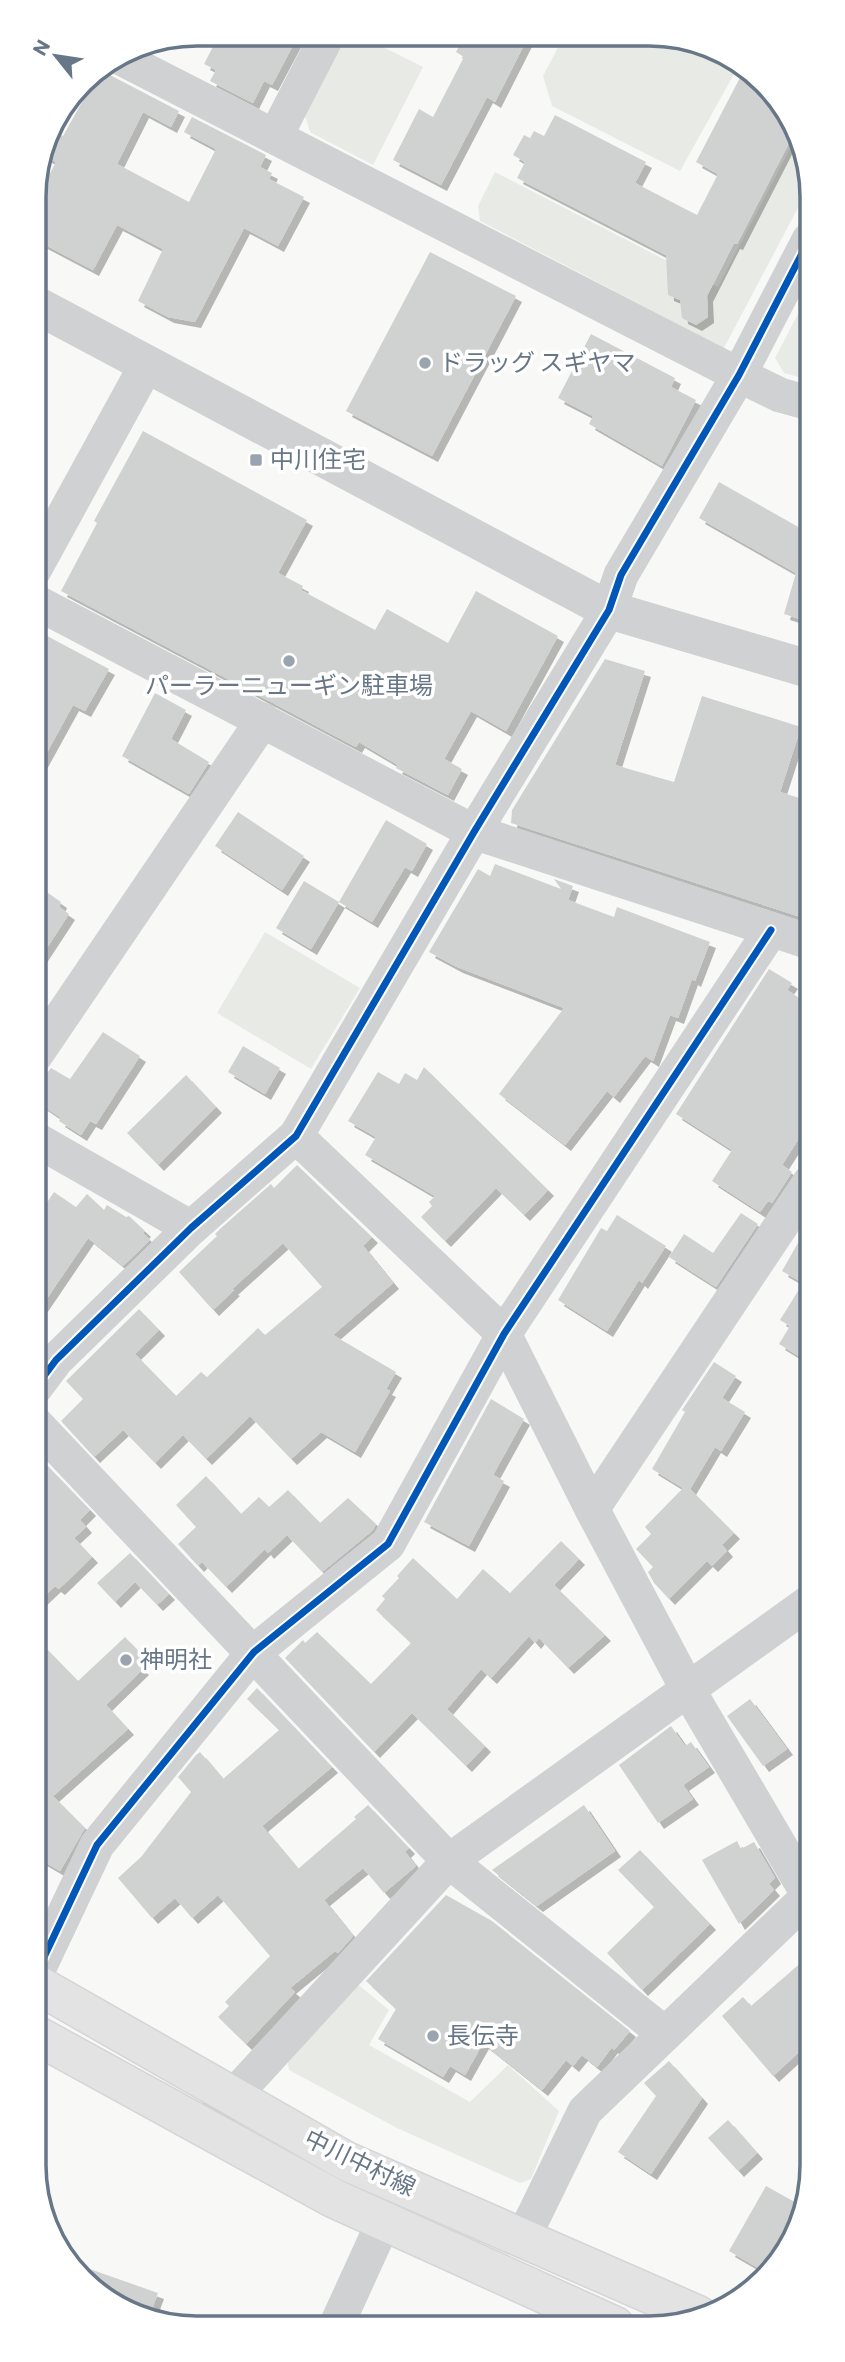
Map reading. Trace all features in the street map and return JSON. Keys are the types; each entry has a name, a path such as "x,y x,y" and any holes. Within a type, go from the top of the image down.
{"main road":[{"name":"中川中村線","path":"46,1990 346,2161 688,2311"},
{"name":"中川中村線","path":"46,2040 333,2198 593,2316"}],"street":[{"path":"275,137 322,46"},
{"path":"128,62 739,375 780,395 800,400"},
{"path":"46,1373 56,1360 191,1228 296,1136 474,832 609,610 621,575 739,375 800,257"},
{"path":"46,310 609,610 800,666"},
{"path":"46,548 147,364"},
{"path":"46,607 474,832 800,939"},
{"path":"46,1040 263,720"},
{"path":"46,1953 96,1845 254,1652 388,1544 504,1334 771,930"},
{"path":"296,1136 504,1334 592,1509 687,1688 799,1878"},
{"path":"46,1145 191,1228"},
{"path":"592,1509 799,1198"},
{"path":"46,1435 449,1861 665,2034"},
{"path":"205,2127 449,1861 687,1688 799,1613"},
{"path":"523,2238 585,2111 799,1906"},
{"path":"341,2316 384,2221"}],"shaded area":[{"path":"337,46 381,46 423,67 373,165 310,132 304,112"},
{"path":"559,46 678,48 715,61 735,73 680,171 552,106 543,76"},
{"path":"791,147 797,167 800,204 724,348 480,221 478,206 495,172 718,287"},
{"path":"800,310 800,377 784,373 775,358"},
{"path":"265,932 360,988 311,1069 217,1013"},
{"path":"356,1983 389,2010 369,2045 470,2102 508,2065 559,2111 531,2179 520,2183 397,2128 289,2070 287,2058"}],"building":[{"path":"213,46 293,46 272,85 264,81 253,103 210,81 216,70 204,64"},
{"path":"459,46 523,46 495,102 487,97 441,185 393,160 419,109 433,117 464,57 456,52"},
{"path":"109,74 179,111 171,127 143,112 117,164 189,202 216,149 184,132 192,117 266,155 260,167 272,173 269,179 304,197 278,246 244,228 195,322 168,317 138,301 163,249 117,225 93,270 46,245 47,180 56,162 51,159 59,134 63,136 87,93"},
{"path":"740,77 762,97 774,113 789,143 707,296 708,317 696,325 682,318 680,300 668,295 666,255 517,178 525,162 513,155 524,135 530,138 534,131 544,136 555,115 646,162 635,183 697,215 718,174 696,162"},
{"path":"430,252 516,296 432,456 346,411"},
{"path":"591,334 675,378 671,387 696,400 662,466 589,424 593,416 558,398"},
{"path":"143,431 307,520 278,573 303,586 301,590 375,630 387,609 448,643 476,591 558,636 506,731 471,711 444,759 462,769 448,795 396,768 398,765 359,742 356,747 61,591 97,523 94,521"},
{"path":"719,482 800,528 800,619 784,614 796,573 699,518"},
{"path":"46,635 109,669 85,711 73,705 46,754"},
{"path":"605,659 645,671 615,765 674,782 702,696 800,727 780,792 800,798 800,917 511,823 512,810"},
{"path":"155,693 186,710 171,739 209,762 189,794 122,756"},
{"path":"238,812 304,856 282,890 215,846"},
{"path":"386,820 427,844 412,871 405,867 372,922 339,902"},
{"path":"495,864 561,889 554,879 573,886 568,900 614,917 617,907 710,942 695,981 692,979 678,1018 670,1015 653,1061 645,1056 614,1097 607,1091 565,1145 499,1094 564,1008 457,967 429,952 478,869 490,876"},
{"path":"304,881 339,902 311,949 276,928"},
{"path":"46,892 61,902 59,907 69,914 46,949"},
{"path":"769,969 792,983 787,990 800,998 800,1137 782,1165 792,1172 772,1203 768,1201 760,1212 712,1181 732,1150 676,1114"},
{"path":"103,1032 140,1056 96,1124 90,1121 81,1135 59,1121 61,1118 46,1108 46,1074 51,1068 70,1079"},
{"path":"243,1046 280,1068 265,1094 228,1072"},
{"path":"424,1067 548,1190 524,1215 496,1188 445,1241 421,1217 432,1206 429,1202 435,1196 365,1155 376,1137 348,1121 378,1072 399,1084 405,1073 417,1080"},
{"path":"186,1075 216,1107 158,1165 127,1133"},
{"path":"297,1165 372,1237 363,1246 393,1283 333,1335 396,1372 386,1389 390,1391 355,1452 321,1432 291,1459 250,1416 206,1459 183,1435 155,1463 123,1430 94,1457 61,1421 83,1399 66,1381 139,1309 159,1330 135,1354 176,1396 201,1372 207,1377 258,1328 265,1335 322,1287 283,1243 213,1310 179,1272 217,1236 215,1234 221,1228 271,1184 274,1188"},
{"path":"54,1192 76,1207 87,1194 104,1210 107,1205 126,1217 129,1216 145,1231 143,1233 150,1240 123,1266 88,1238 46,1300 46,1204"},
{"path":"741,1213 758,1224 716,1287 669,1257 684,1234 713,1253"},
{"path":"617,1215 666,1246 642,1283 639,1280 607,1331 558,1300 601,1228 607,1231"},
{"path":"799,1240 799,1281 782,1271"},
{"path":"799,1289 799,1357 779,1344 790,1326 780,1320"},
{"path":"714,1362 736,1376 722,1398 745,1412 721,1451 715,1447 690,1489 734,1533 722,1545 727,1551 712,1566 707,1561 669,1599 648,1572 653,1567 636,1549 651,1534 645,1527 683,1488 652,1469 685,1412 682,1410"},
{"path":"491,1399 524,1419 493,1475 504,1481 469,1546 424,1522"},
{"path":"46,1464 90,1510 80,1520 86,1527 74,1538 92,1557 59,1589 55,1586 46,1595"},
{"path":"206,1476 241,1514 259,1497 269,1507 288,1490 320,1523 348,1498 376,1524 372,1531 322,1572 287,1535 268,1553 265,1549 226,1587 202,1562 198,1566 178,1544 196,1527 176,1505"},
{"path":"561,1541 579,1559 554,1585 605,1635 568,1668 539,1638 535,1643 529,1636 491,1678 481,1669 447,1709 485,1746 466,1766 412,1713 374,1752 285,1658 303,1640 305,1643 317,1632 371,1684 411,1643 376,1610 385,1599 382,1596 413,1558 457,1599 483,1569 510,1593"},
{"path":"130,1553 169,1594 157,1605 135,1582 115,1602 97,1583"},
{"path":"125,1637 146,1659 140,1666 143,1669 106,1705 128,1729 53,1796 85,1828 60,1871 46,1863 46,1648 78,1681"},
{"path":"257,1688 332,1767 262,1826 298,1869 356,1819 354,1817 368,1805 409,1848 405,1852 416,1866 384,1893 363,1868 324,1900 353,1936 338,1953 335,1951 290,1988 295,1992 246,2044 218,2017 229,2006 225,2002 270,1956 218,1895 192,1918 175,1898 152,1918 118,1878 141,1857 191,1792 178,1777 196,1755 200,1752 223,1779 279,1730 247,1699"},
{"path":"750,1699 787,1749 763,1766 727,1716"},
{"path":"671,1726 685,1746 691,1742 709,1767 683,1785 693,1799 658,1823 619,1765"},
{"path":"584,1805 615,1851 537,1906 492,1870"},
{"path":"737,1841 741,1849 754,1842 775,1878 769,1884 774,1890 739,1924 702,1860"},
{"path":"640,1850 710,1924 642,1990 607,1953 654,1907 618,1870"},
{"path":"446,1895 492,1921 630,2031 614,2050 612,2047 597,2067 582,2055 573,2066 566,2060 542,2090 483,2043 465,2075 450,2066 443,2077 378,2039 396,2009 366,1981"},
{"path":"799,1964 799,2052 773,2076 722,2016 743,1997 751,2006"},
{"path":"669,2061 702,2098 651,2174 618,2152 656,2096 644,2083"},
{"path":"728,2120 757,2153 738,2171 708,2138"},
{"path":"766,2186 795,2202 784,2232 759,2268 729,2251"},
{"path":"87,2269 158,2293 152,2309 121,2296"}],"cycle path":[{"path":"46,1373 56,1360 191,1228 296,1136 474,832 609,610 621,575 739,375 800,257"},
{"path":"46,1953 97,1845 254,1652 388,1544 504,1334 771,930"}],"place":[{"name":"ドラッグ スギヤマ","path":"425,363"},
{"name":"中川住宅","path":"256,460"},
{"name":"パーラーニューギン駐車場","path":"289,661"},
{"name":"神明社","path":"126,1660"},
{"name":"長伝寺","path":"433,2036"}]}
